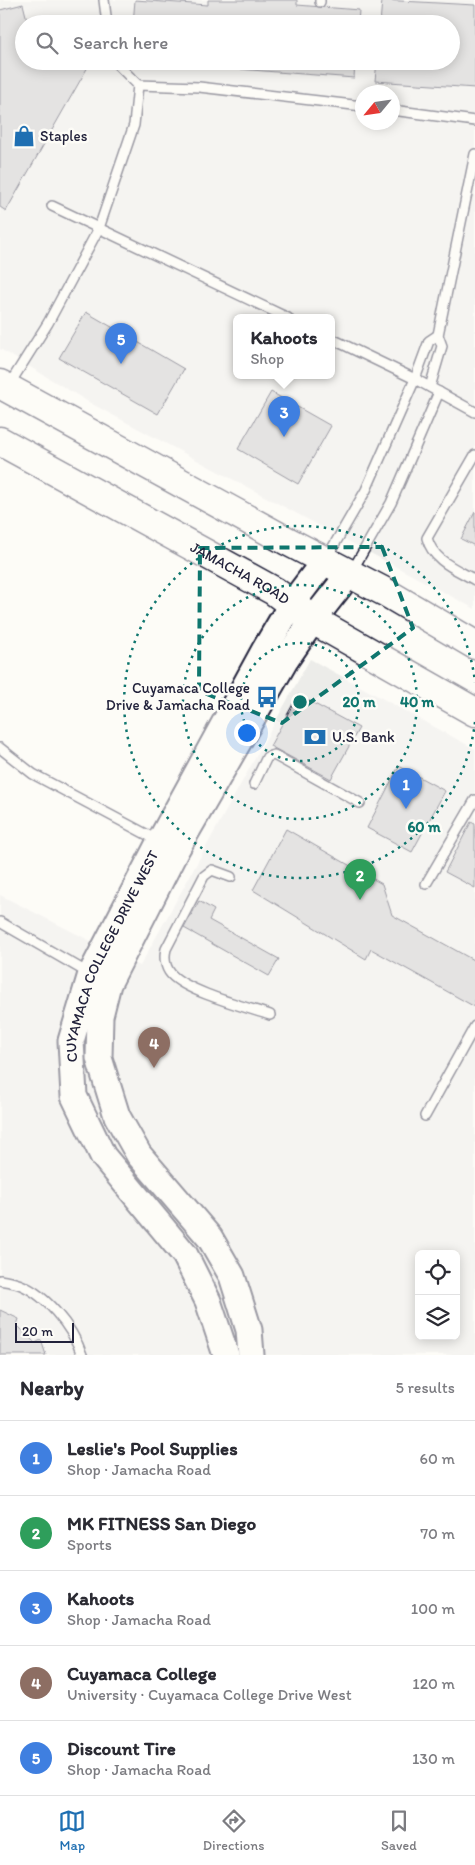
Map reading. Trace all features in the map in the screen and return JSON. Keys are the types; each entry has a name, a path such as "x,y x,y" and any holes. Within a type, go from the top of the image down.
{"main road":[{"path":"4,386 385,592 475,645"},
{"name":"JAMACHA ROAD","path":"0,441 274,591 302,613 475,712"}],"street":[{"name":"CUYAMACA COLLEGE DRIVE WEST","path":"302,613 325,560"},
{"name":"CUYAMACA COLLEGE DRIVE WEST","path":"226,1355 208,1301 184,1255 102,1156 74,1096 71,1041 99,979 168,846 265,649 302,613 350,573"},
{"name":"CUYAMACA COLLEGE DRIVE WEST","path":"99,979 99,1058 117,1116 139,1155 210,1238 232,1276 249,1330 251,1355"}],"lane":[{"path":"104,0 106,15"},
{"path":"123,70 138,86 199,87 355,105"},
{"path":"4,386 48,322 98,228 134,125 138,86"},
{"path":"400,111 475,121"},
{"path":"430,387 442,346 438,335 475,154"},
{"path":"52,206 280,314"},
{"path":"325,560 366,490 415,379 429,340 438,335"},
{"path":"335,340 415,379 475,412"},
{"path":"350,573 391,503 439,392"},
{"path":"475,455 427,538 430,548 436,556 475,580"},
{"path":"0,748 33,774 168,846"},
{"path":"254,784 267,757 274,755 360,803"},
{"path":"426,884 475,800"},
{"path":"231,877 212,870 204,876 166,948 164,958 170,973 180,982 270,1015"},
{"path":"0,922 99,979"},
{"path":"425,1116 475,1026"},
{"path":"0,1280 17,1283 41,1297 62,1318 80,1347 82,1355"}],"highlighted area":[{"path":"382,547 413,628 282,723 199,691 200,548"}],"shaded area":[{"path":"0,0 475,0 475,609 92,404 0,349"},
{"path":"310,659 475,749 475,1355 0,1355 0,895 140,966"}],"building":[{"path":"135,0 208,5 208,0 297,0 297,5 359,10 359,15 134,15"},
{"path":"382,0 475,5 475,88 375,81 376,70 460,70 460,15 381,15"},
{"name":"Staples","path":"23,4 26,15 15,15 15,70 86,70 6,211 0,207 0,10"},
{"path":"251,70 354,70 354,78"},
{"path":"86,312 184,369 158,414 59,358"},
{"path":"271,392 331,426 298,484 238,449"},
{"path":"475,512 475,546 461,539"},
{"name":"U.S. Bank","path":"298,695 359,728 331,779 270,746"},
{"path":"399,766 445,791 412,852 367,828"},
{"path":"471,822 475,824 475,888 445,872"},
{"path":"286,829 382,884 392,915 475,961 475,1007 371,949 366,959 253,890"},
{"path":"199,901 214,910 209,920 279,959 269,976 184,928"},
{"path":"0,1310 19,1319 17,1325 35,1343 41,1340 46,1355 0,1355"}],"place":[{"name":"Staples","path":"24,136"},
{"name":"Discount Tire","path":"121,364"},
{"name":"Kahoots","path":"284,437"},
{"name":"Cuyamaca College Drive & Jamacha Road","path":"267,697"},
{"name":"U.S. Bank","path":"315,737"},
{"name":"Leslie's Pool Supplies","path":"406,809"},
{"name":"MK FITNESS San Diego","path":"360,900"},
{"name":"Cuyamaca College","path":"154,1068"}]}
